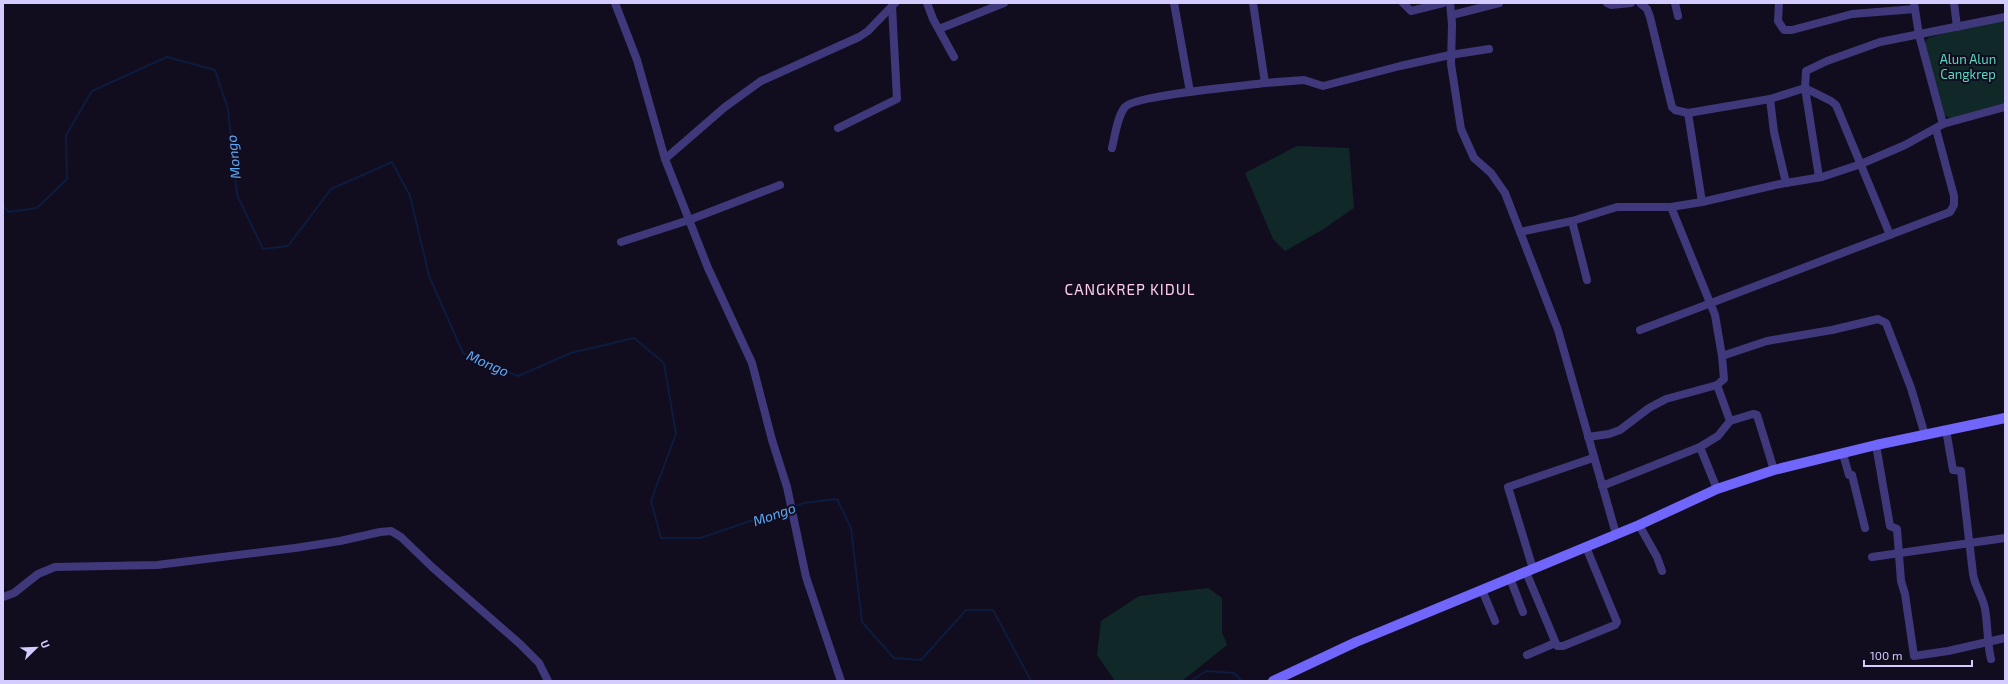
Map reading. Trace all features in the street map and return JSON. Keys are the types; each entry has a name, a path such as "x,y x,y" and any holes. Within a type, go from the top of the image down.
{"main road":[{"path":"1273,681 1356,642 1639,525 1717,489 1774,470 1876,445 2005,418"}],"street":[{"path":"616,3 637,60 665,159 708,268 752,363 772,440 787,487 806,577 842,681"},
{"path":"927,3 954,57"},
{"path":"939,29 1004,3"},
{"path":"1174,3 1190,92"},
{"path":"1252,3 1265,83"},
{"path":"1403,3 1411,11 1443,3"},
{"path":"1450,3 1452,15 1450,54 1461,129 1474,158 1491,173 1505,193 1558,330 1593,458 1616,534"},
{"path":"1452,15 1499,3"},
{"path":"1607,3 1612,6 1631,3"},
{"path":"1640,3 1647,9 1650,16 1672,107 1675,110 1688,113 1770,99 1805,88 1835,104 1890,235"},
{"path":"1676,3 1678,16"},
{"path":"1640,330 1945,215 1953,210 1954,196 1919,35 1915,6 1852,14 1792,30 1784,30 1778,21 1779,3"},
{"path":"1954,3 1957,27"},
{"path":"665,159 725,107 761,81 859,37 868,31 894,4"},
{"path":"838,128 897,98 894,4"},
{"path":"1819,177 1805,88 1806,71 1880,42 2005,17"},
{"path":"1112,148 1121,112 1126,106 1139,100 1190,92 1304,80 1323,86 1450,54 1489,49"},
{"path":"1770,99 1774,132 1786,183"},
{"path":"1520,232 1572,221 1617,207 1671,207 1702,202 1819,177 1861,164 1905,145 1939,126 2005,107"},
{"path":"1688,113 1702,202"},
{"path":"621,242 689,220 780,185"},
{"path":"1588,437 1610,434 1620,430 1649,408 1666,399 1717,385 1724,379 1718,325 1711,304 1671,207"},
{"path":"1572,221 1587,280"},
{"path":"1722,356 1767,341 1832,330 1878,319 1882,320 1886,323 1911,388 1925,435"},
{"path":"1717,385 1730,421"},
{"path":"1602,486 1700,448 1718,436 1730,421 1753,414 1757,414 1774,470"},
{"path":"1946,430 1953,470 1961,471 1968,544 1974,580 1985,609 1987,643 1991,659"},
{"path":"1876,445 1890,526 1897,529 1901,581 1905,594 1914,656 1987,643 2005,638"},
{"path":"1700,448 1717,489"},
{"path":"1843,454 1849,475 1852,475 1865,528"},
{"path":"1586,547 1617,624 1563,646 1559,646 1556,643 1529,570 1508,487 1593,458"},
{"path":"1639,525 1657,556 1662,571"},
{"path":"3,597 14,594 38,574 54,567 157,565 294,548 352,539 380,532 391,532 401,537 432,568 520,644 539,663 548,681"},
{"path":"1872,557 2005,538"},
{"path":"1510,578 1523,612"},
{"path":"1482,590 1495,621"},
{"path":"1527,655 1556,643"}],"green space":[{"name":"Alun Alun Cangkrep","path":"1996,18 2004,22 2005,26 2005,105 1951,119 1943,114 1923,45 1928,38"},
{"path":"1297,146 1349,148 1354,208 1322,230 1285,251 1273,239 1245,173"},
{"path":"1208,588 1222,598 1222,632 1227,645 1182,681 1115,681 1097,655 1101,621 1139,596"}],"waterway":[{"name":"Mongo","path":"3,206 9,212 37,208 67,179 66,135 92,91 167,57 215,70 228,109 237,195 263,249 288,246 331,189 392,162 410,196 429,276 463,353 518,376 571,353 634,338 664,363 676,434 651,501 661,538 700,538 789,508"},
{"name":"Mongo","path":"793,507 804,503 837,499 851,528 862,622 894,658 921,660 966,610 993,610 1031,681"},
{"name":"Mongo","path":"1191,681 1206,671 1234,673 1242,681"}],"district":[{"name":"CANGKREP KIDUL","path":"1130,289"}]}
